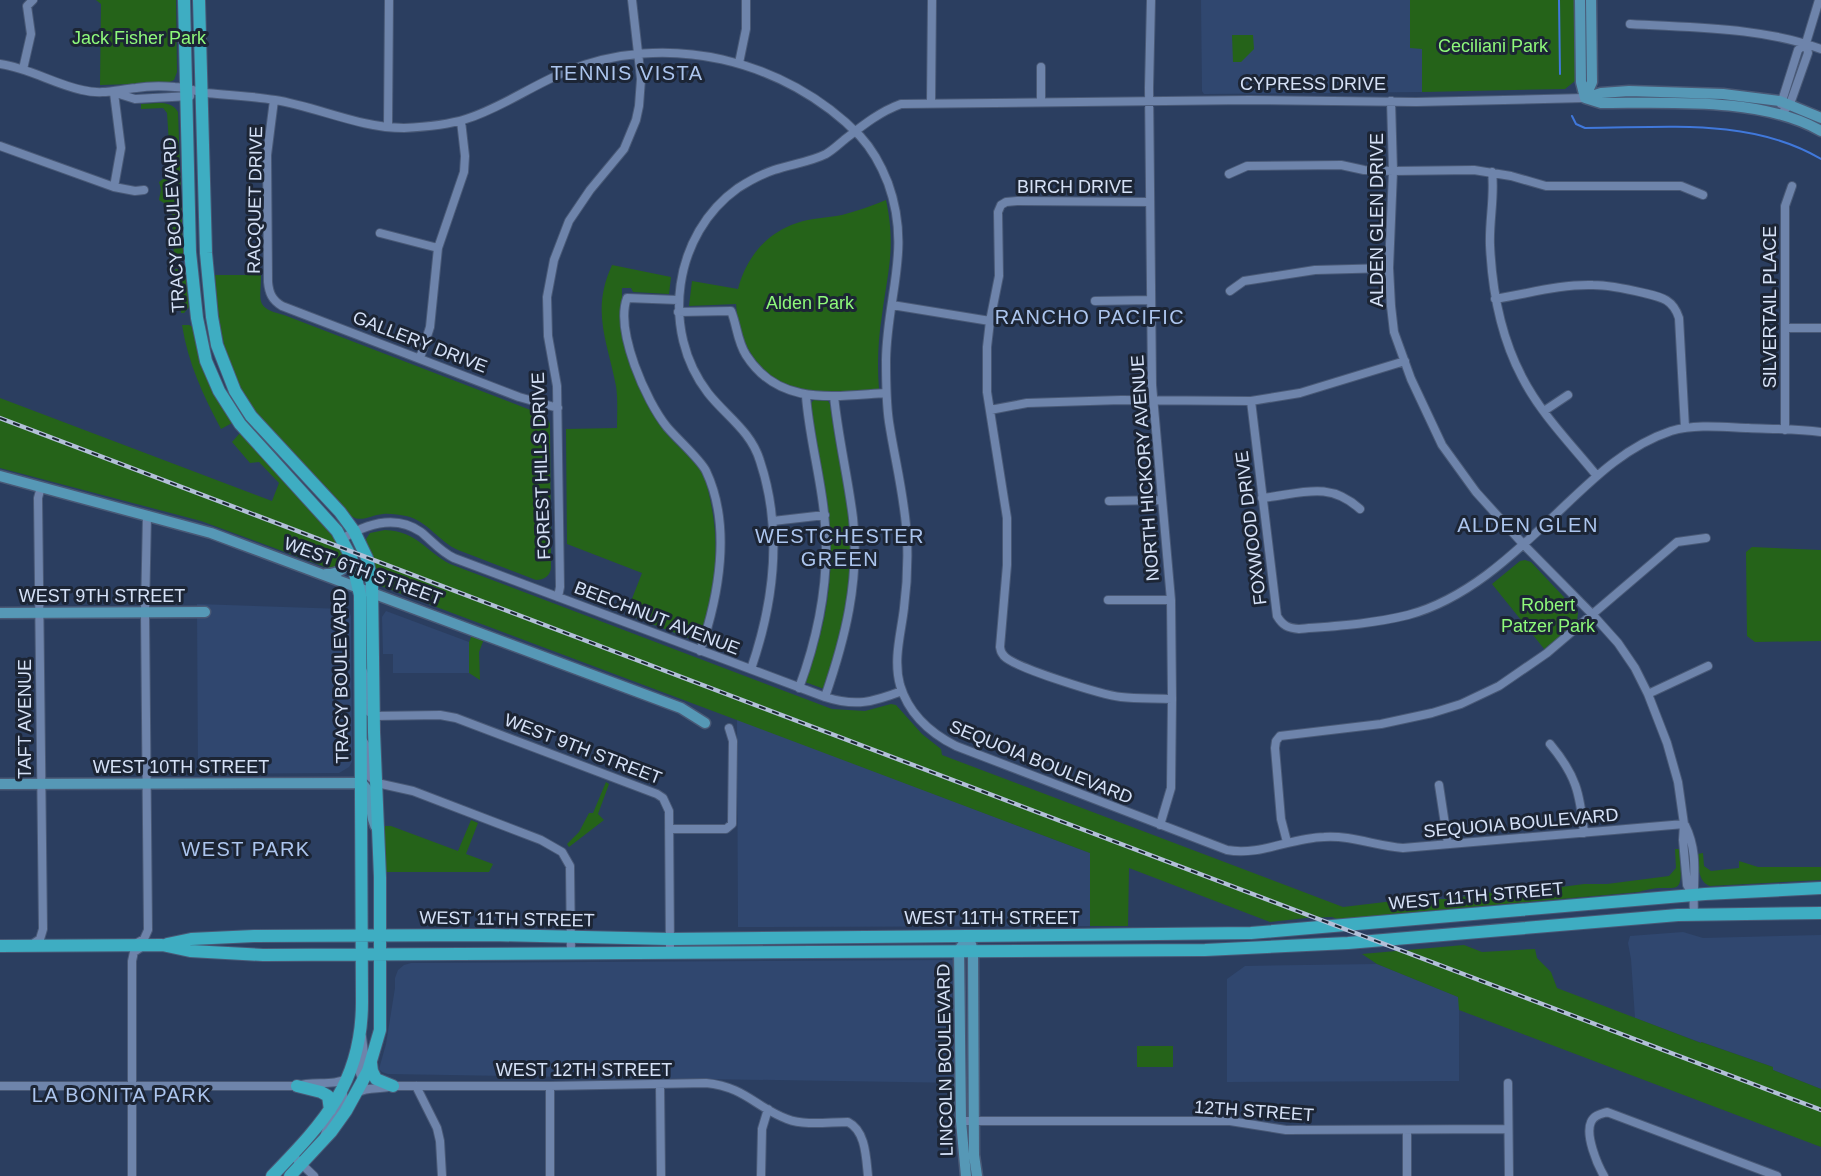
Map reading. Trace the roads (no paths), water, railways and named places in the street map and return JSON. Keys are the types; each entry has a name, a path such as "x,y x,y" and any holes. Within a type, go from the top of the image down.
{"main road":[{"name":"TRACY BOULEVARD","path":"184,0 191,264 198,328 206,361 219,391 240,424 320,510 342,539 351,557 358,587 362,783 361,1030 348,1078 339,1086 330,1110 272,1176"},
{"name":"TRACY BOULEVARD","path":"199,0 207,266 212,317 222,361 236,391 257,423 340,512 354,531 367,558 373,592 374,716 380,831 381,1021 367,1085 356,1094 339,1122 290,1176"},
{"name":"WEST 11TH STREET","path":"0,946 162,945 192,939 230,937 533,936 670,939 1283,932 1749,890 1821,888"},
{"name":"WEST 11TH STREET","path":"162,945 190,951 253,955 1274,948 1694,914 1821,913"},
{"path":"371,1063 376,1079 393,1086"},
{"path":"297,1086 328,1096 330,1110"}],"street":[{"path":"23,69 31,34 27,6 33,0"},
{"path":"388,126 389,0"},
{"name":"FOREST HILLS DRIVE","path":"558,597 560,586 558,408 557,386 547,325 547,297 557,248 569,221 590,190 616,161 630,137 636,120 641,93 632,0"},
{"path":"739,63 746,30 746,0"},
{"path":"931,103 932,0"},
{"name":"NORTH HICKORY AVENUE","path":"1150,0 1150,300 1153,400 1171,600 1171,788 1160,825"},
{"path":"1580,0 1581,82 1585,98"},
{"path":"1585,98 1592,82 1591,0"},
{"path":"1781,114 1808,53 1806,43 1819,0"},
{"path":"1630,24 1775,35 1821,48"},
{"name":"SEQUOIA BOULEVARD","path":"0,64 23,69 81,90 114,93 135,88 274,100 360,122 388,126 429,126 461,120 495,108 581,66 639,55 677,53 700,55 739,63 785,81 817,99 856,132 877,158 886,178 898,219 899,254 886,354 889,420 904,501 907,536 906,585 897,660 902,691 920,722 938,737 1160,825 1227,850 1242,853 1254,852 1287,842 1326,837 1393,847 1684,824"},
{"path":"1041,67 1041,101"},
{"name":"CYPRESS DRIVE","path":"751,669 760,643 770,599 774,557 773,521 760,461 754,445 739,424 708,393 691,364 682,339 678,312 681,279 692,244 717,207 737,189 756,177 815,160 830,152 885,110 901,104 1041,101 1391,101 1585,98 1601,93 1629,91 1722,94 1785,103 1821,118"},
{"path":"114,93 121,148 114,187"},
{"name":"CYPRESS DRIVE","path":"1585,98 1601,103 1722,106 1771,111 1821,131"},
{"name":"RACQUET DRIVE","path":"273,299 269,292 268,282 267,155 274,100"},
{"name":"ALDEN GLEN DRIVE","path":"1391,101 1393,171 1389,268 1395,332 1411,379 1442,445 1476,492 1618,643 1648,694 1667,743 1678,782 1684,824 1692,840 1696,884 1693,895 1694,914"},
{"path":"420,358 430,327 438,248 464,172 465,156 461,120"},
{"path":"0,146 114,187 135,191 144,190"},
{"path":"1229,174 1247,166 1341,165 1364,170 1474,170 1492,172 1546,186 1681,186 1703,195"},
{"path":"1492,172 1494,186 1490,244 1495,299 1505,335 1522,377 1544,411 1597,476"},
{"name":"SILVERTAIL PLACE","path":"1785,430 1785,206 1792,186"},
{"name":"BIRCH DRIVE","path":"990,321 999,276 998,212 1000,206 1006,202 1017,201 1150,202"},
{"path":"380,233 438,248"},
{"path":"1230,291 1244,281 1315,270 1389,268"},
{"path":"1495,299 1556,288 1592,285 1625,288 1668,300 1676,307 1679,318 1685,428"},
{"path":"678,300 627,298 625,316 635,368 648,398 664,424 705,468 716,504 720,544 719,578 712,616 700,651"},
{"name":"GALLERY DRIVE","path":"273,299 282,306 519,397 558,408"},
{"path":"1095,301 1150,300"},
{"path":"892,305 990,321 987,347 987,392 1007,518 1002,653 1006,658 1028,668 1096,692 1120,697 1172,699"},
{"path":"678,312 731,311 739,342 753,365 773,382 806,396 886,393"},
{"path":"1785,328 1821,328"},
{"path":"990,410 1027,403 1153,400 1251,401 1300,393 1405,362"},
{"path":"1544,411 1568,395"},
{"path":"799,688 816,636 823,598 826,562 825,515 811,442 806,396"},
{"path":"825,697 846,631 854,580 853,520 838,435 834,396"},
{"name":"FOXWOOD DRIVE","path":"1251,401 1277,616 1281,624 1288,628 1366,623 1407,615 1453,597 1524,545 1620,456 1639,445 1685,428 1720,427 1821,432"},
{"name":"WEST 6TH STREET","path":"0,476 212,533 681,708 705,723"},
{"name":"TAFT AVENUE","path":"31,945 40,939 43,929 38,498 41,487"},
{"path":"1262,498 1323,490 1338,493 1360,509"},
{"path":"1109,501 1161,500"},
{"path":"132,1176 132,961 134,952 148,930 145,612 147,515"},
{"path":"773,521 825,515"},
{"name":"BEECHNUT AVENUE","path":"342,539 354,531 382,522 407,525 454,558 839,702 855,704 873,702 902,691"},
{"path":"1287,842 1281,819 1275,748 1276,741 1281,736 1381,724 1432,713 1461,704 1500,686 1548,653 1677,543 1706,538"},
{"path":"321,574 339,572 345,568 351,557"},
{"path":"1108,600 1171,600"},
{"name":"WEST 9TH STREET","path":"0,613 205,612"},
{"path":"361,665 367,681 368,711 374,716"},
{"path":"1648,694 1708,666"},
{"name":"WEST 9TH STREET","path":"374,716 456,718 663,798 667,804 669,829 670,952"},
{"path":"669,829 726,829 732,825 733,741 729,728"},
{"path":"361,738 367,747 369,776 377,783 413,791 541,840 562,852 570,866 571,952"},
{"path":"1550,744 1565,762 1574,779 1584,833"},
{"path":"362,783 368,789 371,818 380,831"},
{"name":"WEST 10TH STREET","path":"0,784 362,783"},
{"path":"1439,785 1448,844"},
{"name":"LINCOLN BOULEVARD","path":"966,1176 961,1121 959,950 969,936"},
{"name":"LINCOLN BOULEVARD","path":"969,936 974,951 973,1121 977,1176"},
{"path":"361,1030 364,1053 359,1071 367,1085"},
{"path":"0,1086 297,1086 306,1082 339,1086 344,1099 328,1125 323,1141"},
{"path":"1508,1083 1509,1176"},
{"name":"WEST 12TH STREET","path":"367,1085 383,1089 393,1086 721,1084 737,1089 785,1119 795,1122 848,1122 855,1126 861,1137 868,1176"},
{"path":"660,1085 661,1176"},
{"path":"416,1086 437,1128 442,1176"},
{"path":"550,1086 550,1176"},
{"path":"761,1176 762,1129 768,1109"},
{"path":"1604,1176 1594,1155 1590,1130 1596,1115 1607,1112 1777,1176"},
{"name":"12TH STREET","path":"961,1121 1230,1121 1286,1130 1508,1129"},
{"path":"1407,1131 1407,1176"},
{"path":"292,1155 314,1176"}],"waterway":[{"path":"1559,0 1560,74"},
{"path":"1572,116 1576,124 1585,128 1706,128 1765,136 1821,159"}],"railway":[{"path":"0,418 1821,1110"}],"district":[{"name":"TENNIS VISTA","path":"627,73"},
{"name":"RANCHO PACIFIC","path":"1090,317"},
{"name":"ALDEN GLEN","path":"1528,525"},
{"name":"WESTCHESTER GREEN","path":"840,548"},
{"name":"WEST PARK","path":"246,849"},
{"name":"LA BONITA PARK","path":"122,1095"}],"park label":[{"name":"Jack Fisher Park","path":"139,38"},
{"name":"Ceciliani Park","path":"1493,46"},
{"name":"Alden Park","path":"810,303"},
{"name":"Robert Patzer Park","path":"1548,615"}]}
